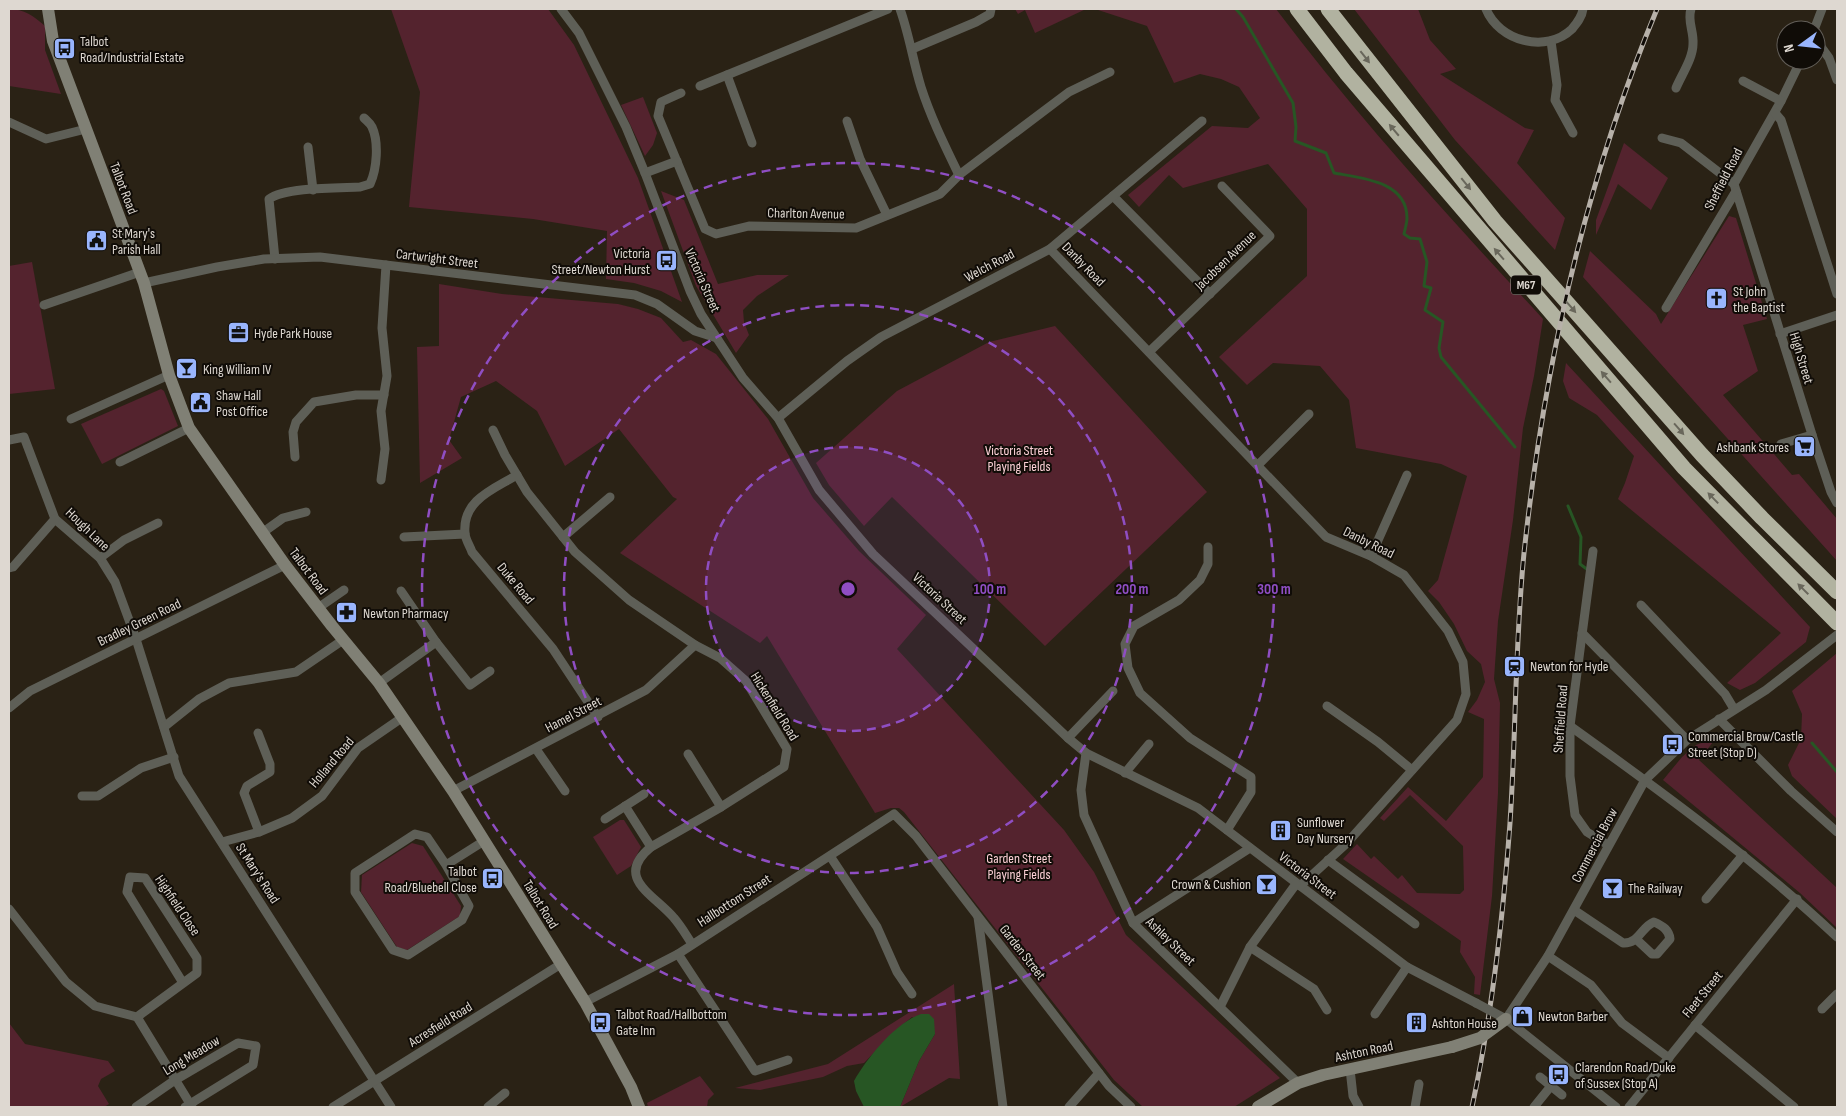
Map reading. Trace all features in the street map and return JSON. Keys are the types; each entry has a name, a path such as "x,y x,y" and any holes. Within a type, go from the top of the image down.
{"highway":[{"name":"M67","path":"1297,9 1346,73 1684,468 1837,623"},
{"name":"M67","path":"1331,14 1502,229 1702,455 1837,592"}],"street":[{"name":"Talbot Road","path":"48,9 53,41 142,278 169,375 189,428 285,565 379,683 453,791 585,1002 631,1086 639,1107"},
{"name":"Victoria Street","path":"561,9 579,33 626,127 690,291 701,314 743,378 778,418 819,490 873,554 1086,753 1198,808 1407,967 1506,1019 1616,1107"},
{"path":"700,86 888,9"},
{"path":"900,9 921,86 938,132 960,175"},
{"path":"912,50 976,22 990,14 991,9"},
{"path":"1486,9 1496,24 1506,33 1528,41 1551,41 1570,31 1579,20 1583,9"},
{"path":"1676,88 1691,54 1693,43 1689,16 1692,9"},
{"path":"1551,41 1557,85 1555,100 1573,133"},
{"path":"1826,54 1837,80"},
{"name":"Sheffield Road","path":"1666,308 1735,188 1796,70"},
{"name":"Charlton Avenue","path":"682,93 661,102 658,116 705,228 716,234 750,226 856,228 940,194 960,175 1069,92 1110,72"},
{"path":"726,75 752,142"},
{"path":"1743,81 1781,101"},
{"path":"1775,113 1781,120 1837,294"},
{"path":"275,259 269,199 274,195 286,192 360,187 370,184 374,172 375,138 370,123 364,118"},
{"path":"847,121 860,159 887,216"},
{"name":"Welch Road","path":"778,418 847,361 881,337 1050,249 1202,121"},
{"path":"9,122 46,139 86,129"},
{"path":"1662,138 1681,143 1735,188"},
{"path":"308,146 313,190"},
{"path":"645,173 677,161"},
{"name":"Jacobsen Avenue","path":"1149,352 1270,236 1222,186"},
{"name":"High Street","path":"1735,188 1812,435 1831,492 1837,503"},
{"path":"1113,196 1210,294"},
{"name":"Danby Road","path":"1050,249 1326,536 1371,556 1404,576 1448,631 1463,662 1466,694 1457,720 1346,844 1298,885 1250,947 1220,1007"},
{"name":"Cartwright Street","path":"44,305 142,278 275,259 320,257 635,295 657,304 695,331 717,338"},
{"path":"382,480 386,449 381,411 387,376 382,328 386,265"},
{"path":"1780,334 1837,315"},
{"path":"71,419 169,375"},
{"path":"295,458 293,432 296,422 314,402 356,395 384,395"},
{"path":"1258,465 1309,414"},
{"path":"120,462 189,428"},
{"name":"Hickenfield Road","path":"493,430 527,492 574,552 629,600 695,645 720,658 746,681 787,749 784,767 721,807 651,847 643,854 637,866 637,881 646,893 674,917 692,944"},
{"path":"1781,444 1812,435"},
{"name":"Hough Lane","path":"9,440 24,437 55,519 100,558 115,582 136,639"},
{"path":"404,537 465,534 467,514 478,498 517,475"},
{"path":"1371,556 1407,475"},
{"path":"563,537 610,497"},
{"path":"262,533 283,518 306,512"},
{"path":"9,568 12,567 55,519"},
{"path":"100,558 124,540 158,522"},
{"name":"Duke Road","path":"465,534 472,552 553,649 598,717"},
{"path":"1208,547 1208,564 1200,580 1179,600 1134,626 1125,644 1128,668 1140,693 1190,738 1251,777 1251,792 1227,830"},
{"name":"Sheffield Road","path":"1593,551 1570,726 1570,776 1575,815 1588,832 1608,844"},
{"name":"Bradley Green Road","path":"9,708 30,691 285,565"},
{"path":"318,608 344,590"},
{"path":"401,591 436,642 470,685 490,672"},
{"path":"1642,605 1725,694 1734,709"},
{"path":"1582,633 1688,740"},
{"name":"Commercial Brow","path":"1506,1019 1548,956 1608,844 1645,780 1688,740 1766,690 1834,638"},
{"name":"St Mary's Road","path":"136,639 179,776 391,1107"},
{"path":"164,726 199,699 229,683 296,672 343,640"},
{"path":"379,683 436,642"},
{"name":"Hamel Street","path":"453,791 598,717 646,690 695,645"},
{"path":"1068,738 1113,691"},
{"path":"1327,706 1378,742 1412,770"},
{"name":"Holland Road","path":"222,842 259,832 292,818 322,796 358,748 403,717"},
{"path":"1719,719 1791,791 1837,832"},
{"path":"1570,726 1645,780 1743,855 1797,899 1837,937"},
{"path":"258,733 271,767 270,772 247,786 244,793 259,832"},
{"path":"1125,773 1149,744"},
{"path":"536,749 564,792"},
{"name":"Ashley Street","path":"1086,753 1081,790 1084,815 1133,923 1298,1083"},
{"path":"688,754 721,807"},
{"path":"82,796 98,796 141,768 174,758"},
{"path":"605,819 644,794"},
{"path":"625,806 651,847"},
{"name":"Hallbottom Street","path":"585,1002 678,954 894,814"},
{"name":"Garden Street","path":"894,814 916,836 1109,1086 1131,1107"},
{"path":"415,834 427,837 446,865 469,906 462,920 408,954 392,950 355,892 355,873 415,834"},
{"path":"446,865 484,841"},
{"path":"1133,923 1250,848"},
{"path":"1706,899 1743,855"},
{"path":"830,856 877,927 897,972 912,994"},
{"path":"1328,860 1415,924"},
{"name":"Highfield Close","path":"137,1016 197,973 197,958 145,878 130,877 127,892 183,983"},
{"name":"Fleet Street","path":"1630,1107 1797,899"},
{"path":"9,909 66,982 95,1006 137,1016 189,1106"},
{"path":"1574,910 1623,943 1630,944 1636,939"},
{"path":"978,917 1003,1107"},
{"path":"1250,947 1314,989 1327,1010"},
{"path":"678,954 755,1071 788,1060"},
{"path":"1548,956 1591,985 1622,1023 1669,1058"},
{"name":"Acresfield Road","path":"333,1107 561,964"},
{"path":"1375,1014 1407,967"},
{"path":"1822,1009 1837,994"},
{"name":"Ashton Road","path":"1258,1107 1298,1083 1323,1075 1452,1047 1480,1038 1506,1019"},
{"path":"1695,1025 1794,1107"},
{"name":"Long Meadow","path":"136,1107 175,1080 238,1043 256,1046 253,1065 189,1106"},
{"path":"1350,1069 1353,1096 1359,1107"},
{"path":"1069,1107 1099,1073"},
{"path":"1540,1077 1562,1095"},
{"path":"1416,1107 1420,1084"},
{"path":"1534,1107 1551,1086"},
{"path":"488,1107 505,1093"}],"green space":[{"path":"9,9 19,10 28,14 45,26 45,50 61,94 9,86"},
{"path":"391,9 548,9 574,45 638,178 682,302 661,291 634,283 606,279 607,231 533,219 409,207 420,92"},
{"path":"1015,9 1086,9 1035,33 1025,10 1018,14"},
{"path":"1095,9 1276,9 1372,129 1543,319 1523,428 1513,520 1498,621 1494,679 1500,703 1498,793 1492,896 1480,995 1474,994 1475,977 1460,952 1461,941 1343,859 1357,844 1371,859 1374,856 1398,879 1402,875 1417,893 1460,894 1464,890 1463,846 1410,795 1384,821 1380,818 1408,787 1446,821 1483,777 1484,719 1468,712 1477,700 1485,682 1481,664 1467,651 1454,624 1439,602 1428,591 1438,580 1467,476 1441,464 1356,448 1349,400 1320,366 1273,363 1247,385 1219,357 1307,276 1307,209 1268,164 1183,188 1169,175 1139,207 1128,195 1212,126 1248,128 1260,118 1239,87 1221,79 1200,74 1174,83 1147,26"},
{"path":"1354,9 1418,9 1430,40 1456,69 1440,74 1525,128 1534,130 1517,163 1565,218 1555,250 1455,140"},
{"path":"643,97 657,133 653,145 645,156 621,105"},
{"path":"1624,143 1668,178 1651,210 1618,184 1596,235 1596,220"},
{"path":"661,191 684,200 718,284 757,275 789,275 757,296 743,310 744,322 749,335 736,353 696,286"},
{"path":"1729,216 1736,218 1767,319 1743,325 1758,371 1723,395 1792,475 1799,474 1837,519 1837,561 1583,277 1590,251 1656,314 1661,324"},
{"path":"32,262 55,389 9,394 9,266"},
{"name":"Garden Street Playing Fields","path":"439,284 502,294 618,304 638,309 661,318 683,342 691,340 716,354 768,419 813,498 859,551 926,615 897,649 1064,830 1094,872 1126,935 1280,1078 1234,1107 1143,1107 1114,1080 904,812 899,808 891,808 875,813 767,636 760,643 620,553 677,499 673,497 619,429 565,466 537,411 496,381 461,397 449,440 462,458 420,483 417,347 439,346"},
{"name":"Victoria Street Playing Fields","path":"1055,326 1207,492 1045,646 892,497 864,526 829,485 816,463 897,391 989,342"},
{"path":"1566,363 1810,627 1806,642 1755,683 1740,690 1727,683 1781,633 1618,499 1634,456 1597,415 1569,398 1563,381"},
{"path":"161,389 164,391 178,426 102,464 81,424"},
{"path":"1837,653 1837,819 1792,776 1788,765 1801,739 1802,714 1792,691"},
{"path":"1717,737 1699,760 1837,888 1837,928 1800,893 1663,780 1682,757 1696,745"},
{"path":"620,820 624,820 641,847 631,866 617,875 593,837"},
{"path":"412,843 423,846 461,906 460,916 407,950 397,947 361,892 362,875"},
{"path":"954,984 960,1079 949,1078 900,1107 919,1061 935,1034 912,1017 894,1032 864,1063 847,1066 823,1077 760,1090 735,1088 828,1064"},
{"path":"9,1023 25,1044 108,1061 115,1071 101,1079 98,1086 109,1104 104,1107 9,1107"},
{"path":"700,1076 714,1094 708,1100 707,1107 648,1107 647,1103"}],"shaded area":[{"path":"921,1014 929,1014 934,1019 935,1034 919,1061 900,1107 864,1107 856,1091 854,1081 874,1052 892,1033 901,1025"}],"waterway":[{"path":"1236,9 1243,17 1293,103 1296,127 1295,141 1326,153 1334,173 1381,184 1399,196 1405,206 1407,218 1404,234 1410,238 1420,239 1427,262 1424,286 1431,288 1425,310 1443,322 1439,348 1441,357 1515,447"},
{"path":"1568,506 1581,537 1580,564 1588,570"},
{"path":"1812,743 1837,772"}],"railway":[{"path":"1472,1107 1491,1001 1504,894 1512,789 1521,587 1543,414 1571,276 1589,208 1631,74 1657,9"}],"place":[{"name":"Talbot Road/Industrial Estate","path":"64,49"},
{"name":"St Mary's Parish Hall","path":"96,241"},
{"name":"Victoria Street/Newton Hurst","path":"666,261"},
{"name":"St John the Baptist","path":"1717,299"},
{"name":"Hyde Park House","path":"238,333"},
{"name":"King William IV","path":"187,369"},
{"name":"Shaw Hall Post Office","path":"200,403"},
{"name":"Ashbank Stores","path":"1805,447"},
{"name":"Newton Pharmacy","path":"347,613"},
{"name":"Newton for Hyde","path":"1514,666"},
{"name":"Commercial Brow/Castle Street (Stop D)","path":"1672,744"},
{"name":"Sunflower Day Nursery","path":"1281,830"},
{"name":"Talbot Road/Bluebell Close","path":"493,879"},
{"name":"Crown & Cushion","path":"1267,884"},
{"name":"The Railway","path":"1612,888"},
{"name":"Newton Barber","path":"1522,1016"},
{"name":"Talbot Road/Hallbottom Gate Inn","path":"600,1022"},
{"name":"Ashton House","path":"1416,1023"},
{"name":"Clarendon Road/Duke of Sussex (Stop A)","path":"1559,1075"}]}
